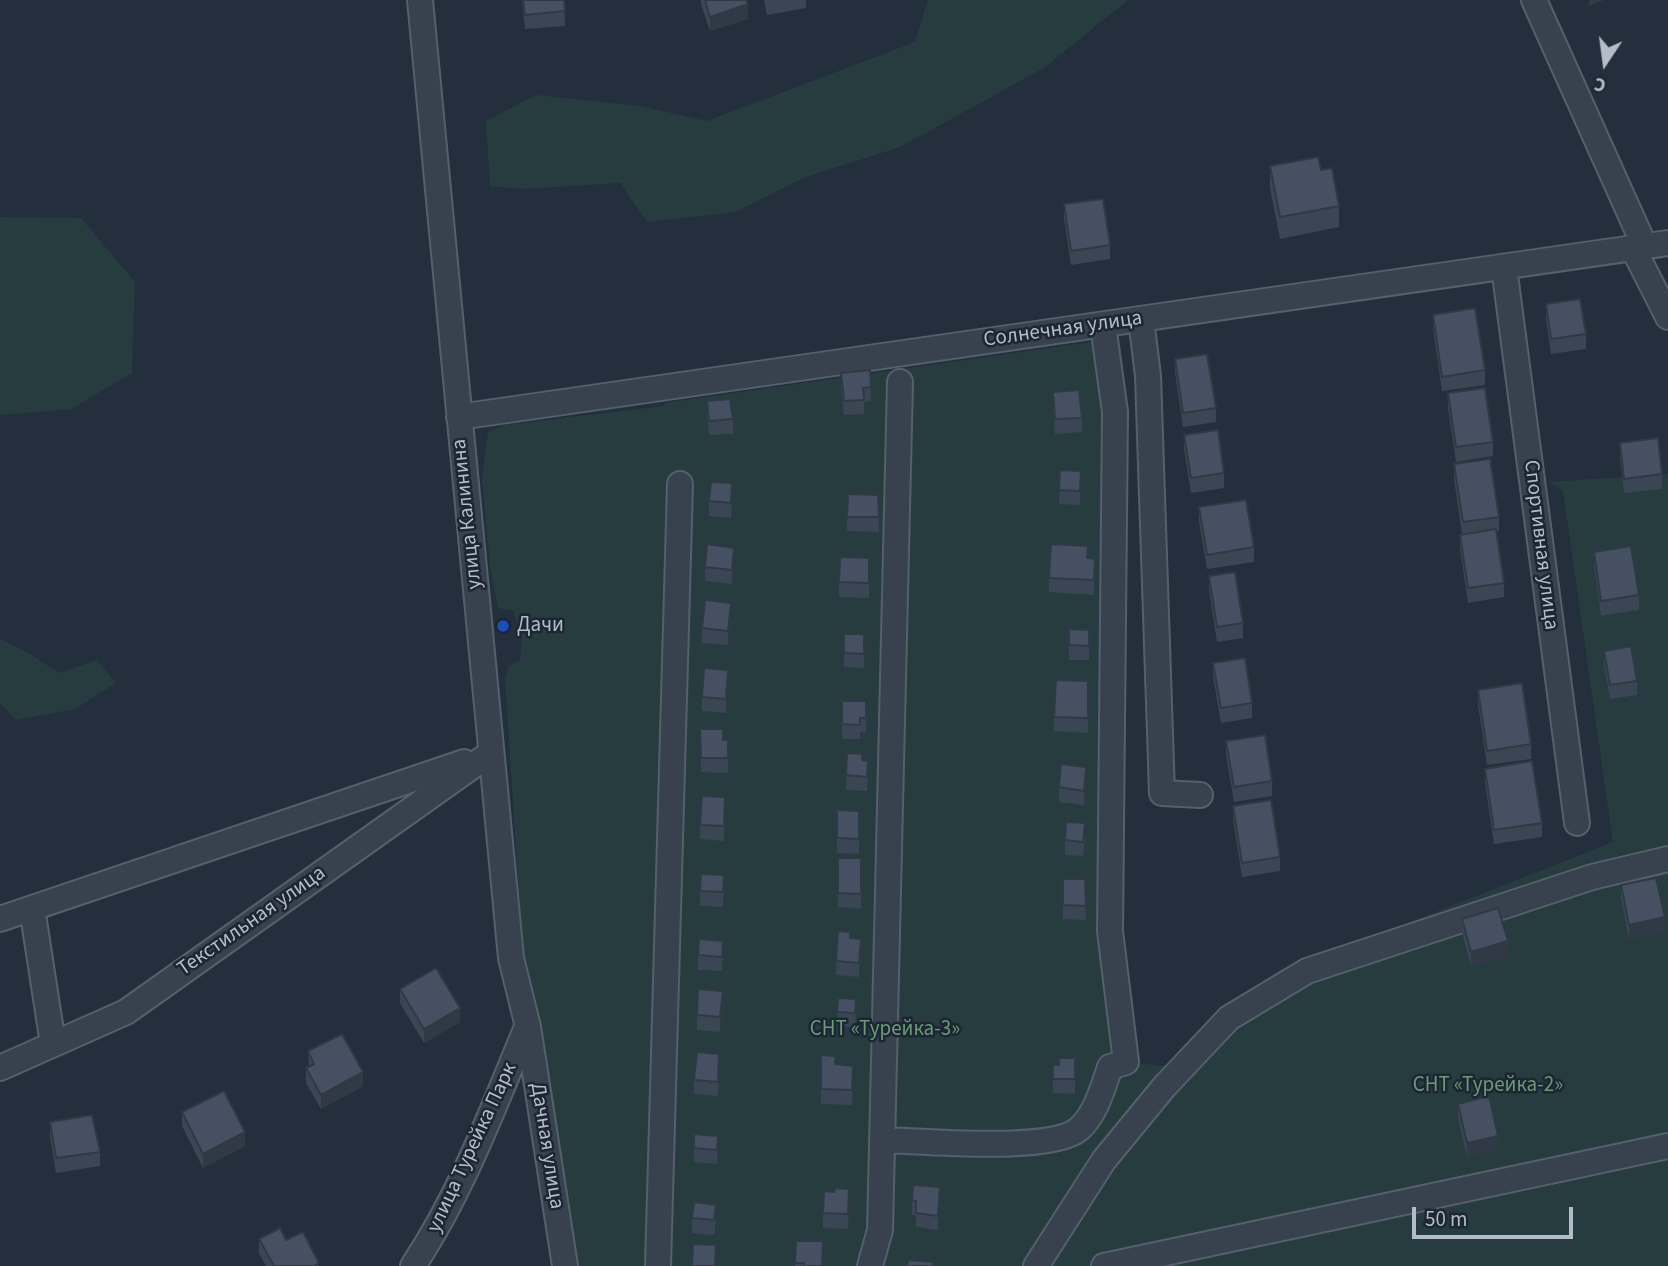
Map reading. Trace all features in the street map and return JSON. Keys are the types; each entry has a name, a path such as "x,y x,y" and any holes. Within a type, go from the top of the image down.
{"street":[{"name":"улица Калинина","path":"420,0 511,958 528,1027"},
{"path":"1534,0 1648,246 1668,317"},
{"name":"Солнечная улица","path":"458,417 1648,246"},
{"name":"Спортивная улица","path":"1504,267 1577,823"},
{"path":"1141,319 1148,376 1162,793 1200,795"},
{"path":"883,1140 1025,1144 1062,1138 1079,1129 1092,1111 1110,1067 1126,1062 1110,931 1115,412 1103,325"},
{"path":"870,1266 880,1230 900,382"},
{"path":"658,1266 680,484"},
{"path":"0,919 491,753"},
{"name":"Текстильная улица","path":"0,1068 126,1012 491,753"},
{"path":"1036,1266 1104,1160 1164,1087 1229,1018 1307,971 1592,877 1668,859"},
{"path":"32,908 53,1044"},
{"name":"улица Турейка Парк","path":"413,1266 438,1228 528,1027"},
{"name":"Дачная улица","path":"528,1027 565,1266"},
{"path":"1104,1266 1668,1146"}],"green space":[{"path":"928,0 1128,0 1044,68 900,147 803,178 735,212 647,222 620,183 522,189 490,186 486,121 536,95 640,106 707,121 915,42"},
{"path":"0,217 81,218 135,282 132,373 71,409 0,415"},
{"path":"1105,340 1112,733 1126,1062 1174,1067 1317,959 1613,842 1563,491 1549,482 1668,474 1668,1266 563,1266 527,1020 505,679 509,666 520,660 522,636 513,611 498,608 490,566 482,478 488,433 504,425 664,406 664,403"},
{"path":"0,639 59,673 97,660 116,683 75,709 16,720 0,703"}],"building":[{"path":"523,0 564,0 565,11 525,15"},
{"path":"705,0 746,0 748,4 710,17"},
{"path":"1318,157 1321,170 1332,168 1339,206 1280,217 1270,166"},
{"path":"1103,199 1110,245 1071,251 1064,204"},
{"path":"1580,299 1586,334 1551,339 1546,304"},
{"path":"1475,308 1485,370 1442,377 1433,315"},
{"path":"1207,354 1216,408 1183,413 1175,359"},
{"path":"870,370 871,387 863,388 864,400 844,401 841,373"},
{"path":"1485,388 1493,442 1456,447 1448,393"},
{"path":"1079,390 1082,418 1055,419 1053,392"},
{"path":"730,399 733,419 709,421 707,401"},
{"path":"1218,430 1224,473 1191,478 1184,435"},
{"path":"1658,438 1662,474 1624,479 1620,443"},
{"path":"1490,459 1499,517 1463,522 1454,464"},
{"path":"1060,470 1081,471 1080,491 1059,490"},
{"path":"711,482 732,483 731,503 709,501"},
{"path":"848,494 878,495 879,517 847,517"},
{"path":"1246,500 1254,547 1207,555 1199,507"},
{"path":"1496,529 1504,583 1468,588 1460,535"},
{"path":"707,544 734,548 732,570 705,567"},
{"path":"1051,544 1088,546 1087,558 1095,559 1094,580 1049,578"},
{"path":"1631,546 1639,595 1601,601 1594,552"},
{"path":"840,557 869,558 869,583 839,582"},
{"path":"1235,572 1243,623 1217,627 1209,576"},
{"path":"705,600 731,603 728,631 702,628"},
{"path":"1069,629 1089,630 1089,646 1069,645"},
{"path":"844,634 864,634 864,654 844,653"},
{"path":"1631,646 1637,681 1610,685 1604,651"},
{"path":"1245,658 1252,703 1221,708 1213,663"},
{"path":"704,668 728,670 726,699 702,697"},
{"path":"1056,680 1088,681 1088,718 1054,717"},
{"path":"1522,683 1531,744 1487,751 1478,690"},
{"path":"842,701 866,701 866,718 860,718 860,725 842,724"},
{"path":"700,729 723,729 723,740 728,740 728,758 701,758"},
{"path":"1265,735 1272,781 1234,787 1226,741"},
{"path":"847,753 862,754 862,760 868,761 867,777 846,775"},
{"path":"1532,761 1542,823 1494,830 1485,769"},
{"path":"1061,764 1086,767 1084,791 1059,787"},
{"path":"702,796 725,797 724,826 700,825"},
{"path":"1271,800 1280,857 1242,863 1233,806"},
{"path":"837,810 859,811 859,839 837,838"},
{"path":"1066,822 1085,823 1083,842 1065,840"},
{"path":"838,858 861,858 861,894 838,893"},
{"path":"701,874 724,875 723,892 700,891"},
{"path":"1656,878 1665,917 1629,925 1621,885"},
{"path":"1063,879 1085,879 1086,906 1063,905"},
{"path":"1498,908 1508,941 1471,952 1462,919"},
{"path":"838,931 850,932 850,938 861,939 859,963 836,961"},
{"path":"699,939 723,941 722,957 698,955"},
{"path":"436,968 460,1008 424,1029 400,989"},
{"path":"698,989 723,991 720,1017 697,1015"},
{"path":"838,998 856,999 855,1013 837,1012"},
{"path":"342,1034 363,1072 321,1095 306,1068 314,1064 308,1051"},
{"path":"697,1052 719,1054 718,1082 694,1080"},
{"path":"821,1055 835,1056 835,1064 853,1066 852,1090 821,1089"},
{"path":"1059,1058 1075,1058 1075,1079 1053,1079 1053,1065 1059,1065"},
{"path":"224,1091 245,1132 203,1154 182,1112"},
{"path":"1489,1096 1498,1136 1467,1143 1458,1104"},
{"path":"92,1115 100,1152 56,1158 50,1122"},
{"path":"694,1134 718,1136 717,1150 694,1148"},
{"path":"913,1185 940,1187 938,1216 916,1213 916,1201 912,1200"},
{"path":"835,1188 849,1189 848,1214 823,1213 824,1191 834,1192"},
{"path":"694,1202 716,1205 714,1220 692,1218"},
{"path":"280,1228 286,1240 303,1232 319,1263 314,1266 274,1266 259,1239"},
{"path":"796,1241 823,1241 822,1266 795,1263"},
{"path":"693,1244 716,1245 715,1266 692,1266"},
{"path":"908,1260 933,1262 933,1266 907,1266"}],"place":[{"name":"Дачи","path":"503,626"}],"park label":[{"name":"СНТ «Турейка-3»","path":"885,1030"},
{"name":"СНТ «Турейка-2»","path":"1488,1086"}]}
